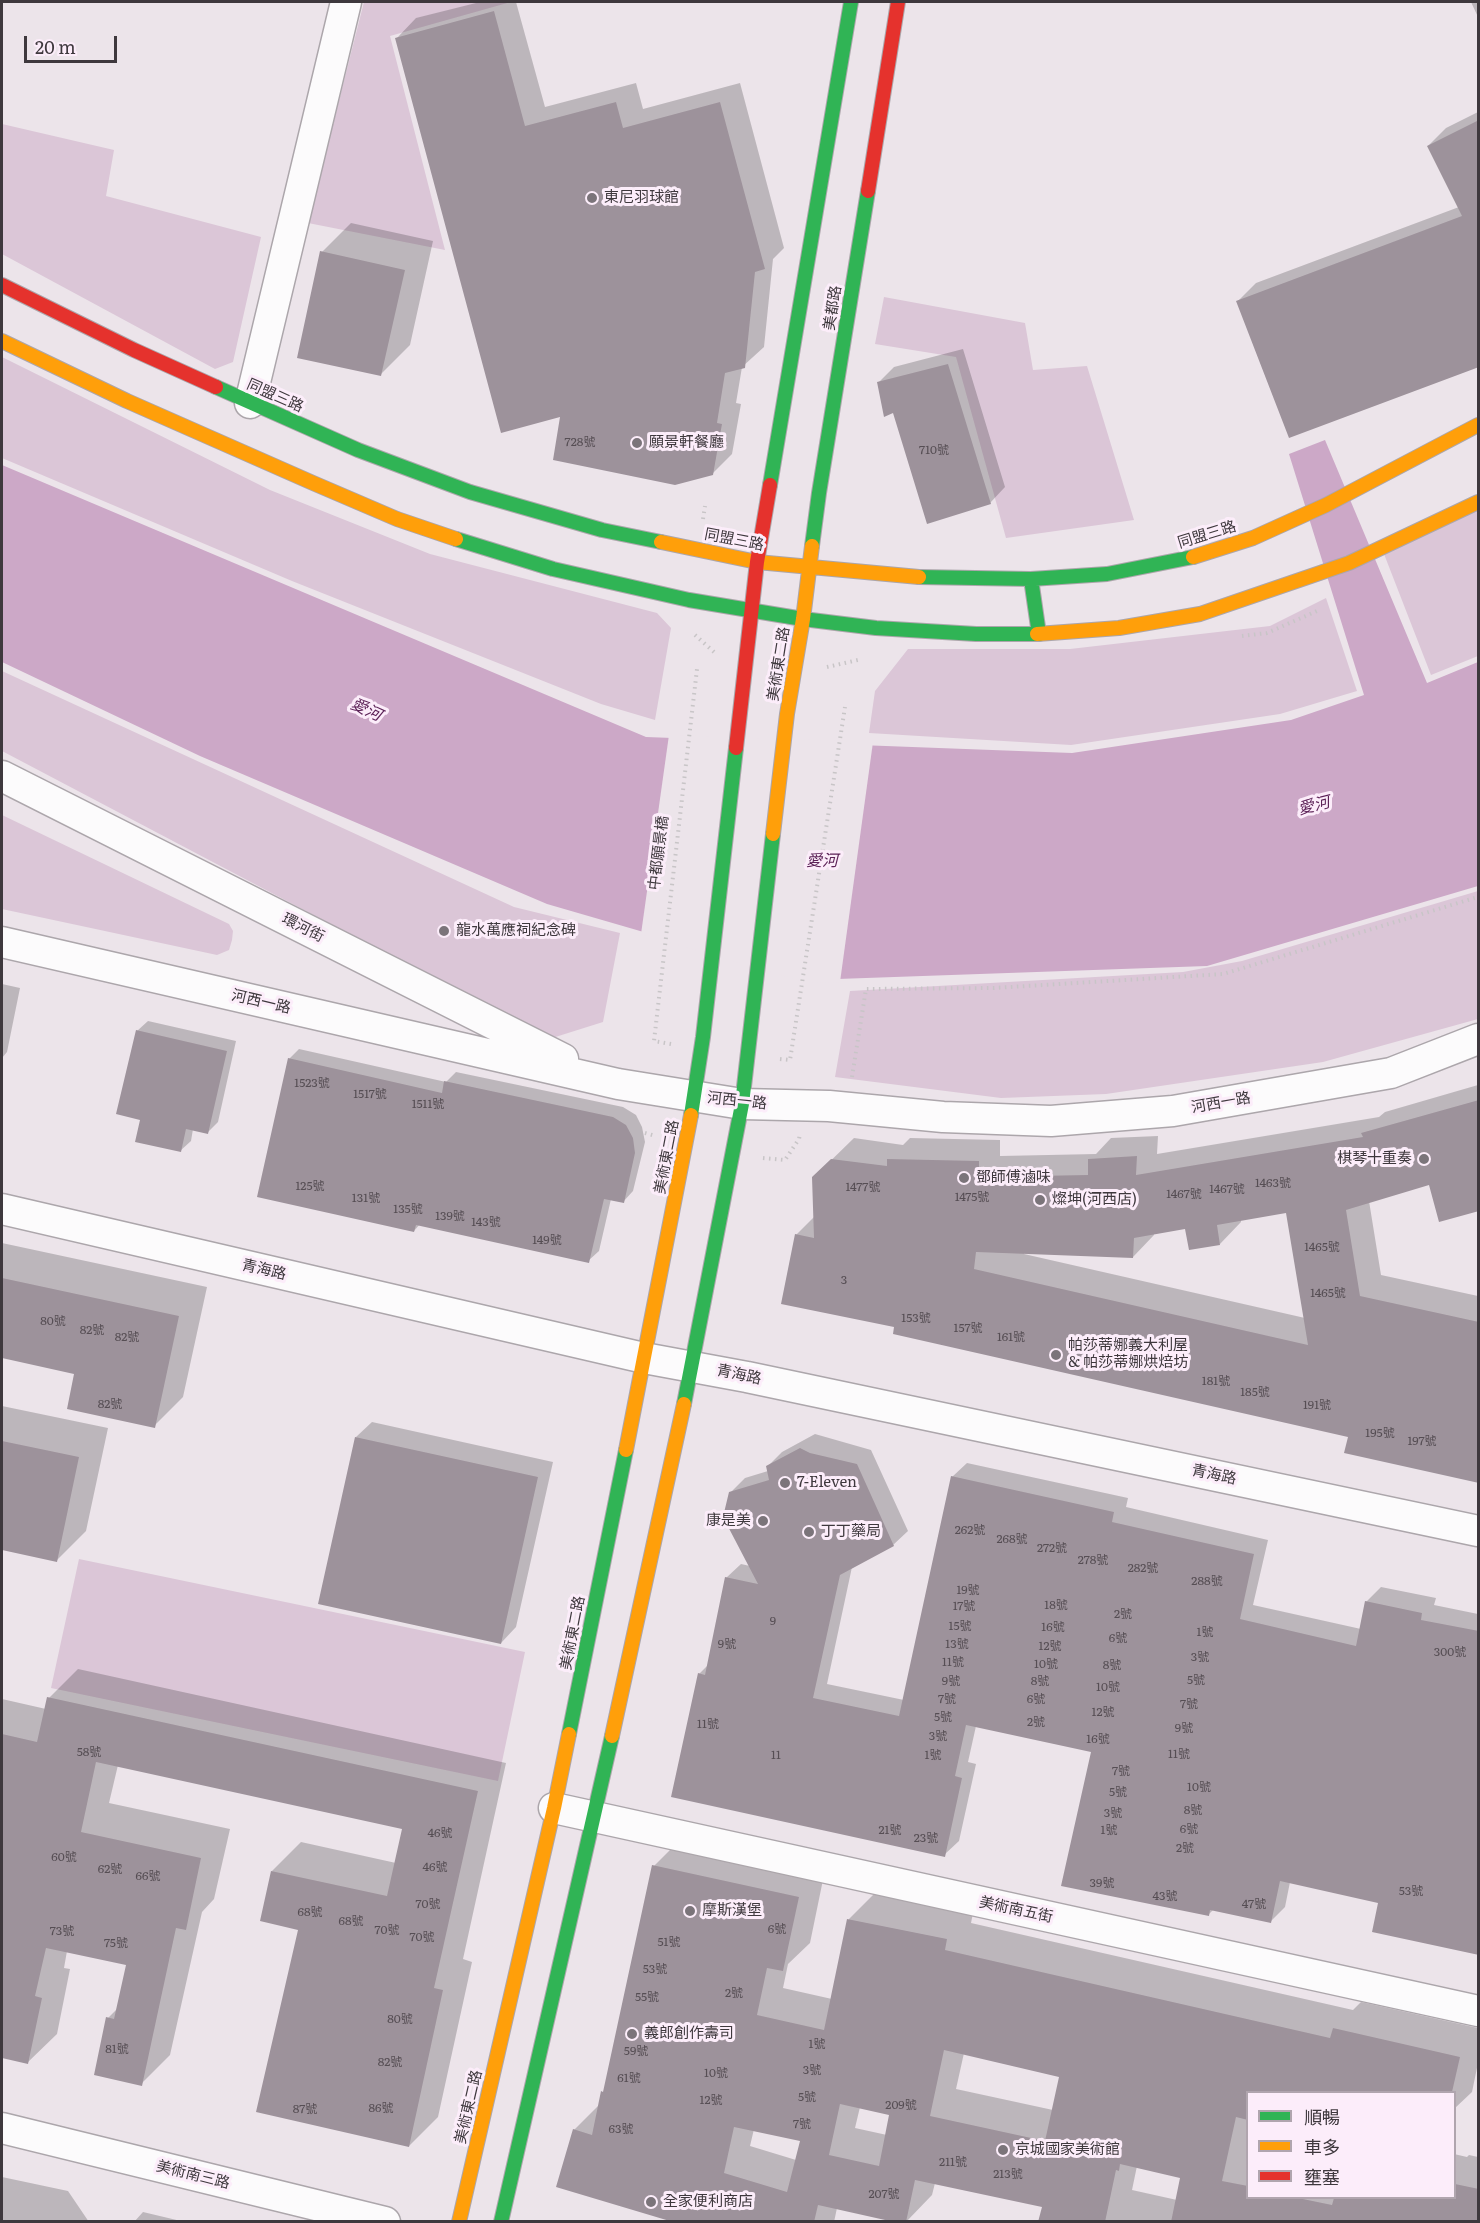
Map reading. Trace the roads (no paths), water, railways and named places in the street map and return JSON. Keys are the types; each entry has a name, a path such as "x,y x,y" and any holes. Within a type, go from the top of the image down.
{"street":[{"path":"250,403 346,2"},
{"path":"753,611 757,562 851,2"},
{"name":"美都路","path":"803,619 808,568 898,2"},
{"name":"同盟三路","path":"2,285 134,350 250,403 358,450 470,492 602,530 757,562 808,568 912,577 1031,579 1107,574 1181,561 1253,538 1326,505 1479,425"},
{"path":"2,341 127,401 397,519 553,569 689,600 803,619 976,634 1039,634 1119,628 1200,614 1349,562 1479,502"},
{"path":"1031,579 1039,634"},
{"name":"美術東二路","path":"459,2222 554,1808 695,1097 753,611"},
{"name":"美術東二路","path":"742,1104 787,714 803,619"},
{"name":"環河街","path":"2,776 605,1081"},
{"name":"河西一路","path":"2,942 636,1088 742,1104 829,1106 943,1116 1051,1121 1173,1111 1391,1072 1479,1040"},
{"path":"501,2222 594,1817 693,1366 742,1104"},
{"name":"青海路","path":"2,1209 644,1358 693,1366 1479,1531"},
{"name":"美術南五街","path":"554,1808 1479,2011"},
{"name":"美術南三路","path":"2,2128 385,2222"}],"water":[{"name":"愛河","path":"1325,440 1427,683 1478,662 1478,886 1207,966 809,980 547,904 200,756 2,662 2,465 646,737 1072,753 1291,720 1364,695 1289,454"}],"place":[{"name":"東尼羽球館","path":"592,198"},
{"name":"願景軒餐廳","path":"637,443"},
{"name":"龍水萬應祠紀念碑","path":"444,931"},
{"name":"棋琴十重奏","path":"1424,1159"},
{"name":"鄧師傅滷味","path":"964,1178"},
{"name":"燦坤(河西店)","path":"1040,1200"},
{"name":"帕莎蒂娜義大利屋 & 帕莎蒂娜烘焙坊","path":"1056,1355"},
{"name":"7-Eleven","path":"785,1483"},
{"name":"康是美","path":"763,1521"},
{"name":"丁丁藥局","path":"809,1532"},
{"name":"摩斯漢堡","path":"690,1911"},
{"name":"義郎創作壽司","path":"632,2034"},
{"name":"京城國家美術館","path":"1003,2150"},
{"name":"全家便利商店","path":"651,2202"}]}
